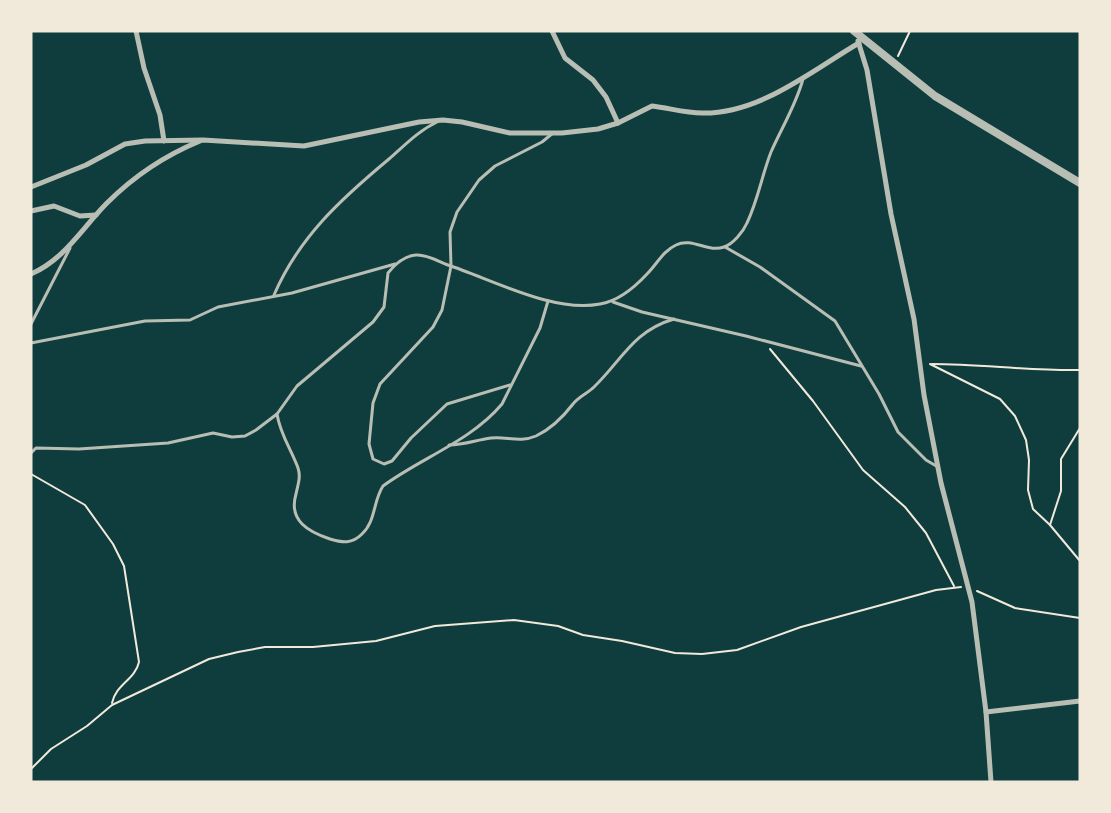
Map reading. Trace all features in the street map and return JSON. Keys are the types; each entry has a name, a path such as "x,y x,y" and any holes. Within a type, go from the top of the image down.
{"street":[{"path":"136,31 144,68 160,115 164,141"},
{"path":"552,31 565,58 593,80 606,97 618,123"},
{"path":"855,32 935,96 1080,183"},
{"path":"855,32 867,70 891,214 914,319 938,467 968,586 979,650 991,782"},
{"path":"31,187 86,165 125,144 203,140 304,146 412,123 440,120 462,122 510,133 553,134 598,129 618,123 652,106 678,112 701,114 737,108 776,93 859,43"},
{"path":"31,274 55,260 70,248 108,202 161,161 177,151 203,140"},
{"path":"31,211 54,206 80,216 96,215"},
{"path":"986,712 1080,701"}],"lane":[{"path":"31,343 124,324 190,320 218,307 274,296 396,264 417,255 548,301 568,305 597,305 612,302 628,291 647,274 662,256 677,244 685,242 717,248 725,247 747,225 771,154 797,97 803,78"},
{"path":"274,296 292,258 333,210 409,141 425,128 440,120"},
{"path":"510,385 451,402 411,438 392,461 384,464 373,459 369,444 369,433 373,403 377,391 380,384 432,326 442,310 451,266 450,232 457,212 478,180 495,166 542,142 553,134"},
{"path":"725,247 760,266 835,321 898,432 926,460 938,467"},
{"path":"31,324 70,248"},
{"path":"31,453 36,448 79,449 168,442 213,433 238,438 256,430 277,414 297,386 373,322 384,307 388,273 396,264"},
{"path":"277,414 281,434 299,472 295,502 299,522 306,529 345,543 353,541 368,528 378,492 383,486 493,415 502,404 540,328 548,301"},
{"path":"612,302 642,312 860,366"},
{"path":"448,445 462,445 492,438 527,439 546,430 569,410 574,402 593,388 633,341 654,326 674,319"}],"path":[{"path":"894,64 910,31"},
{"path":"769,348 813,401 863,470 905,507 926,533 955,587"},
{"path":"920,364 973,364 1048,371 1080,370"},
{"path":"930,364 1000,399 1015,416 1026,440 1030,501 1037,515 1050,525 1080,561"},
{"path":"1050,525 1062,491 1061,459 1080,428"},
{"path":"31,474 85,506 114,544 124,566 139,662 136,670 116,691 112,705"},
{"path":"31,770 51,749 82,730 112,705 210,660 256,649 313,647 376,640 435,626 514,620 558,626 583,635 622,640 675,653 702,654 737,650 801,627 936,590 968,586 1015,608 1080,618"}]}
